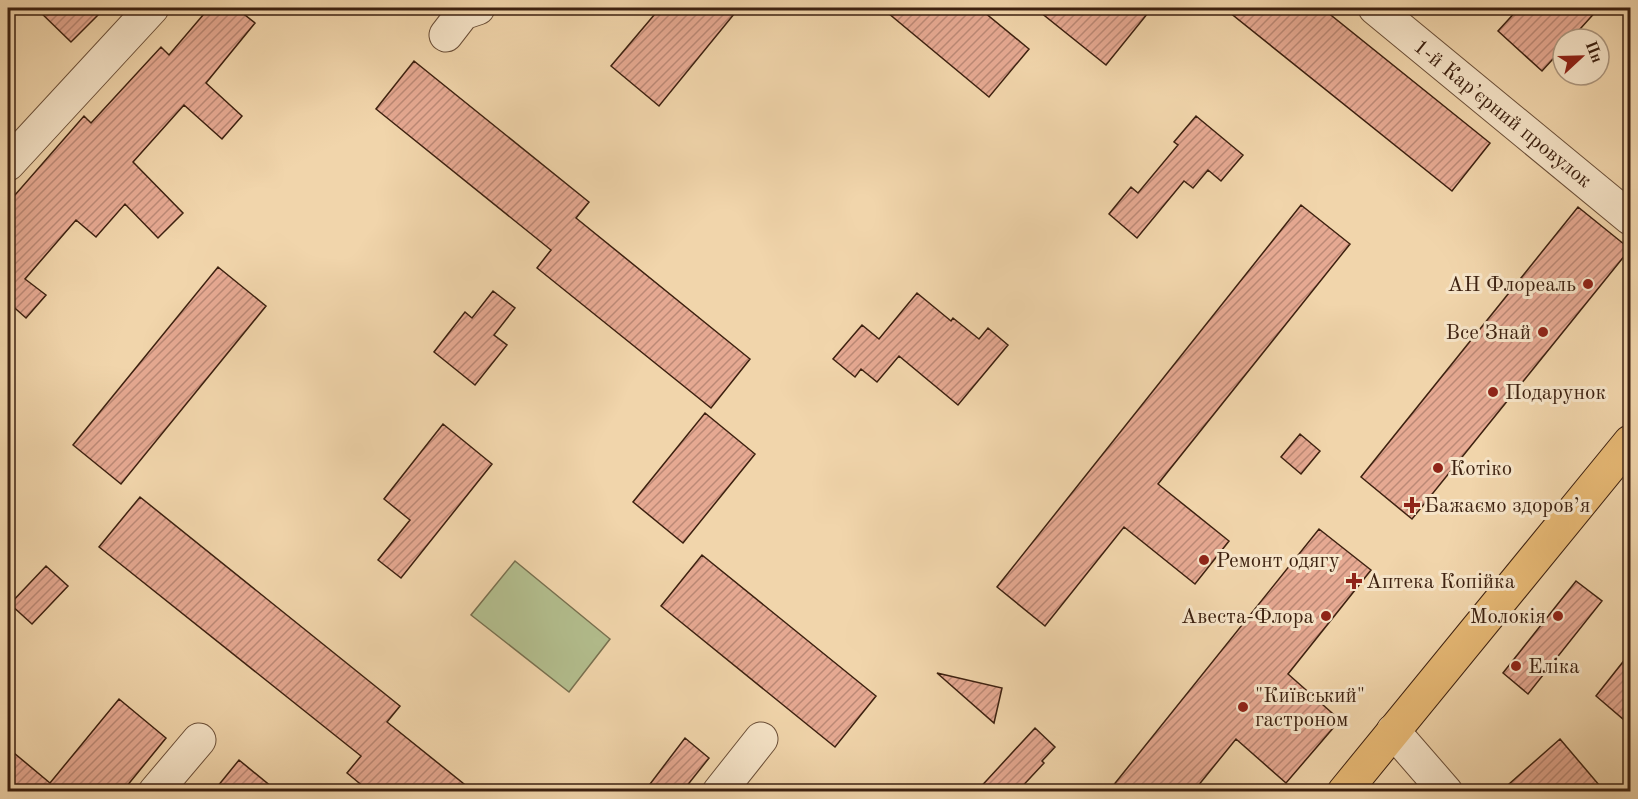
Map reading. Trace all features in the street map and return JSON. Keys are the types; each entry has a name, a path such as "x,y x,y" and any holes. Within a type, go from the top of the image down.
{"main road":[{"path":"1344,792 1630,442"}],"street":[{"path":"8,164 152,8"},
{"path":"447,35 463,13 478,8"},
{"name":"1-й Карʼєрний провулок","path":"1375,8 1630,218"},
{"path":"1393,731 1446,792"},
{"path":"719,792 761,739"},
{"path":"155,792 199,740"}],"green space":[{"path":"515,561 610,639 569,692 471,615"}],"building":[{"path":"36,8 105,8 71,42"},
{"path":"209,8 236,8 255,23 206,83 242,116 222,139 184,105 133,162 183,213 158,238 125,204 96,237 76,220 25,279 46,295 26,318 8,302 8,203 84,116 91,123 161,47 169,55"},
{"path":"660,8 739,8 659,106 611,66"},
{"path":"882,8 979,8 1029,49 989,97"},
{"path":"1035,8 1152,8 1106,65"},
{"path":"1224,8 1322,8 1490,143 1452,191"},
{"path":"1519,8 1599,8 1582,27 1551,27 1551,61 1542,71 1498,31"},
{"path":"414,61 589,202 576,218 750,359 711,408 537,268 551,250 376,109"},
{"path":"1196,116 1243,155 1221,181 1208,170 1193,188 1184,181 1137,238 1109,214 1131,187 1138,193 1178,145 1174,142"},
{"path":"1301,205 1350,244 1158,484 1229,541 1195,584 1124,527 1045,626 997,587"},
{"path":"1578,207 1630,249 1412,519 1361,477"},
{"path":"218,267 266,306 121,484 73,445"},
{"path":"493,291 515,308 494,335 507,345 475,385 434,352 465,312 472,318"},
{"path":"917,293 951,321 953,318 979,339 988,328 1008,345 958,405 899,356 877,382 861,369 855,377 833,359 862,325 879,339"},
{"path":"705,413 755,454 683,543 633,502"},
{"path":"443,424 492,464 401,578 378,560 410,520 384,499"},
{"path":"1300,434 1320,451 1301,474 1281,457"},
{"path":"140,497 400,706 387,722 474,792 370,792 347,773 361,756 99,547"},
{"path":"1319,529 1371,570 1288,674 1340,720 1286,783 1236,739 1193,792 1108,792"},
{"path":"702,555 876,696 835,747 661,606"},
{"path":"46,566 68,586 32,624 10,604"},
{"path":"1576,581 1602,601 1528,694 1503,673"},
{"path":"1630,653 1630,725 1596,696"},
{"path":"937,673 1002,688 994,723"},
{"path":"119,699 166,738 122,792 8,792 8,748 50,783"},
{"path":"1035,728 1055,747 1042,761 1044,763 1017,792 976,792"},
{"path":"685,738 709,758 682,792 644,792"},
{"path":"1560,739 1605,792 1500,792"},
{"path":"239,760 278,792 213,792"}],"place":[{"name":"АН Флореаль","path":"1588,284"},
{"name":"Все Знай","path":"1543,332"},
{"name":"Подарунок","path":"1493,392"},
{"name":"Котіко","path":"1438,468"},
{"name":"Бажаємо здоров’я","path":"1412,505"},
{"name":"Ремонт одягу","path":"1204,560"},
{"name":"Аптека Копійка","path":"1354,581"},
{"name":"Авеста-Флора","path":"1326,616"},
{"name":"Молокія","path":"1558,616"},
{"name":"Еліка","path":"1516,666"},
{"name":"\"Київський\" гастроном","path":"1243,707"}]}
